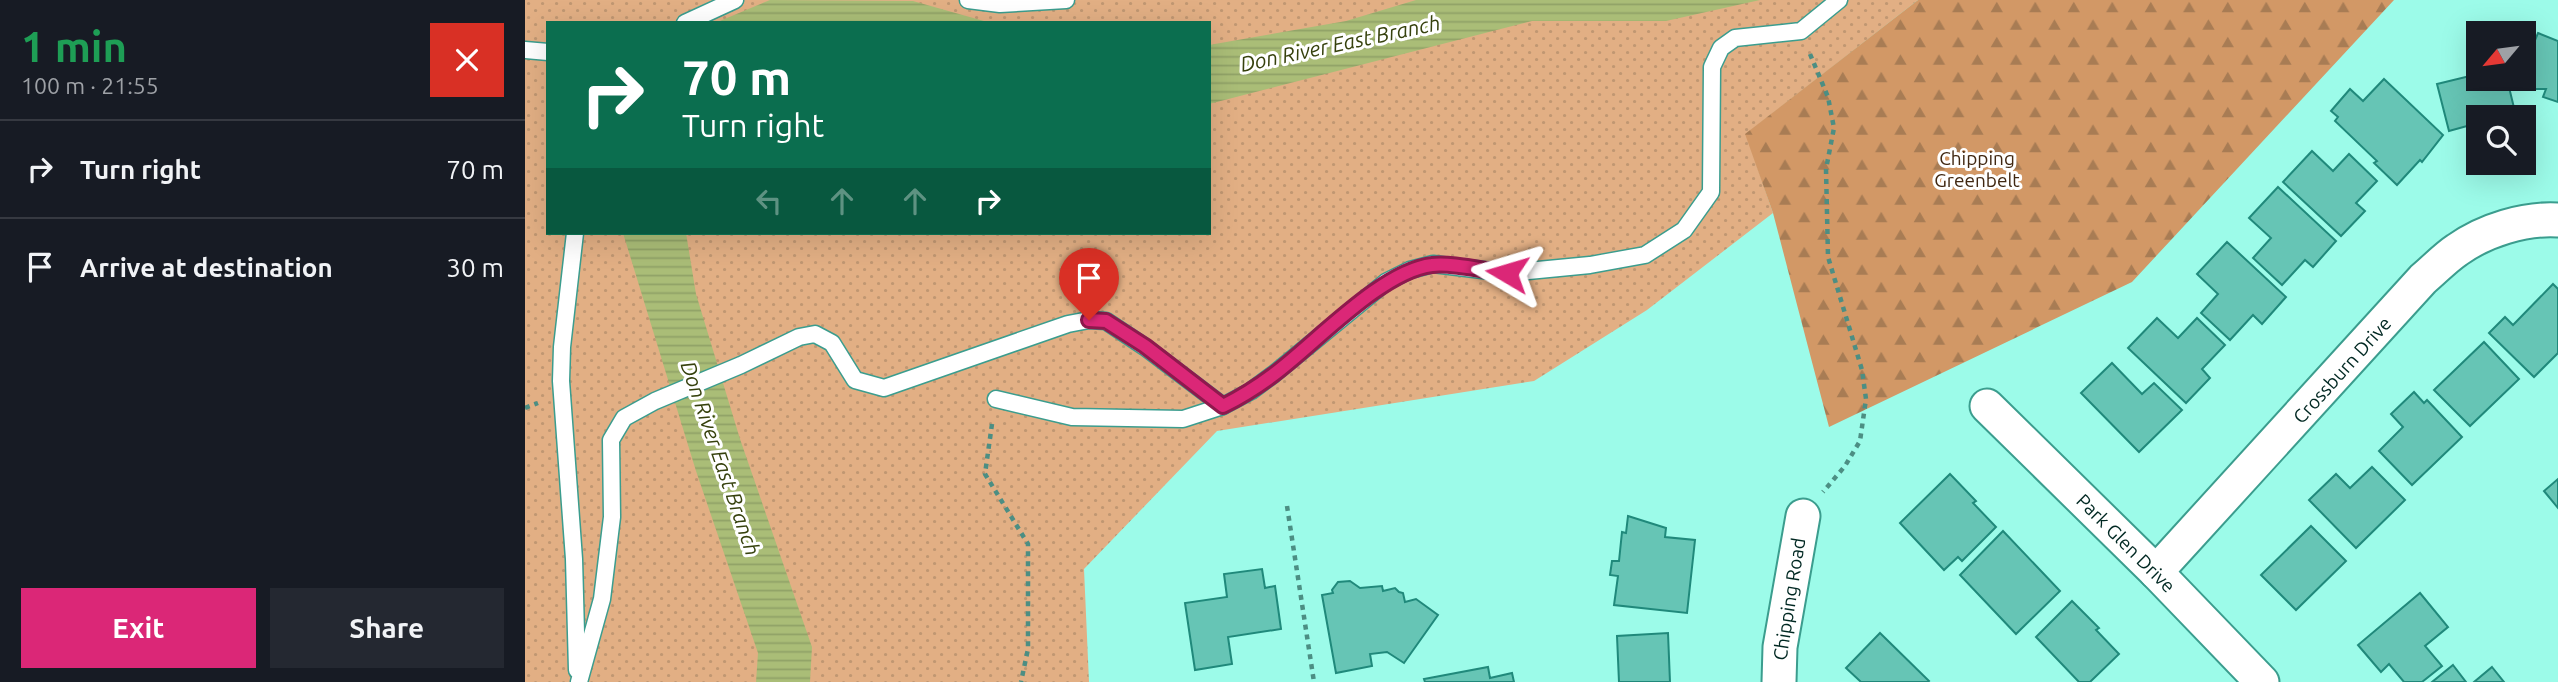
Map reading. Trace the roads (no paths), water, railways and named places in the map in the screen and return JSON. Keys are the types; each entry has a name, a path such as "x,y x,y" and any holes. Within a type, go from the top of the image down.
{"street":[{"name":"Crossburn Drive","path":"2156,572 2432,272 2458,249 2489,233 2538,219 2558,220"},
{"name":"Park Glen Drive","path":"1987,406 2156,572 2262,682"},
{"name":"Chipping Road","path":"1779,682 1780,647 1803,516"}],"lane":[{"path":"689,21 735,0"},
{"path":"968,0 1000,4 1066,0"},
{"path":"996,399 1072,417 1183,419 1223,406 1251,391 1386,282 1410,270 1433,264 1507,273 1590,265 1645,255 1684,230 1711,192 1712,67 1721,48 1735,38 1801,31 1839,0"},
{"path":"525,50 546,52"},
{"path":"575,235 562,347 561,381 575,559 578,682"},
{"path":"578,682 602,599 612,517 611,440 624,418 655,401 799,337 815,334 832,343 855,380 884,388 1068,324 1089,320 1106,321 1145,346 1223,406"}],"water":[{"path":"770,0 913,1 984,21 720,21"},
{"name":"Don River East Branch","path":"1416,0 1760,0 1666,21 1532,21 1211,103 1211,45 1346,21"},
{"name":"Don River East Branch","path":"624,235 686,235 696,294 740,439 812,647 810,682 756,682 758,653 696,471"}],"park label":[{"name":"Chipping Greenbelt","path":"1977,169"}]}
